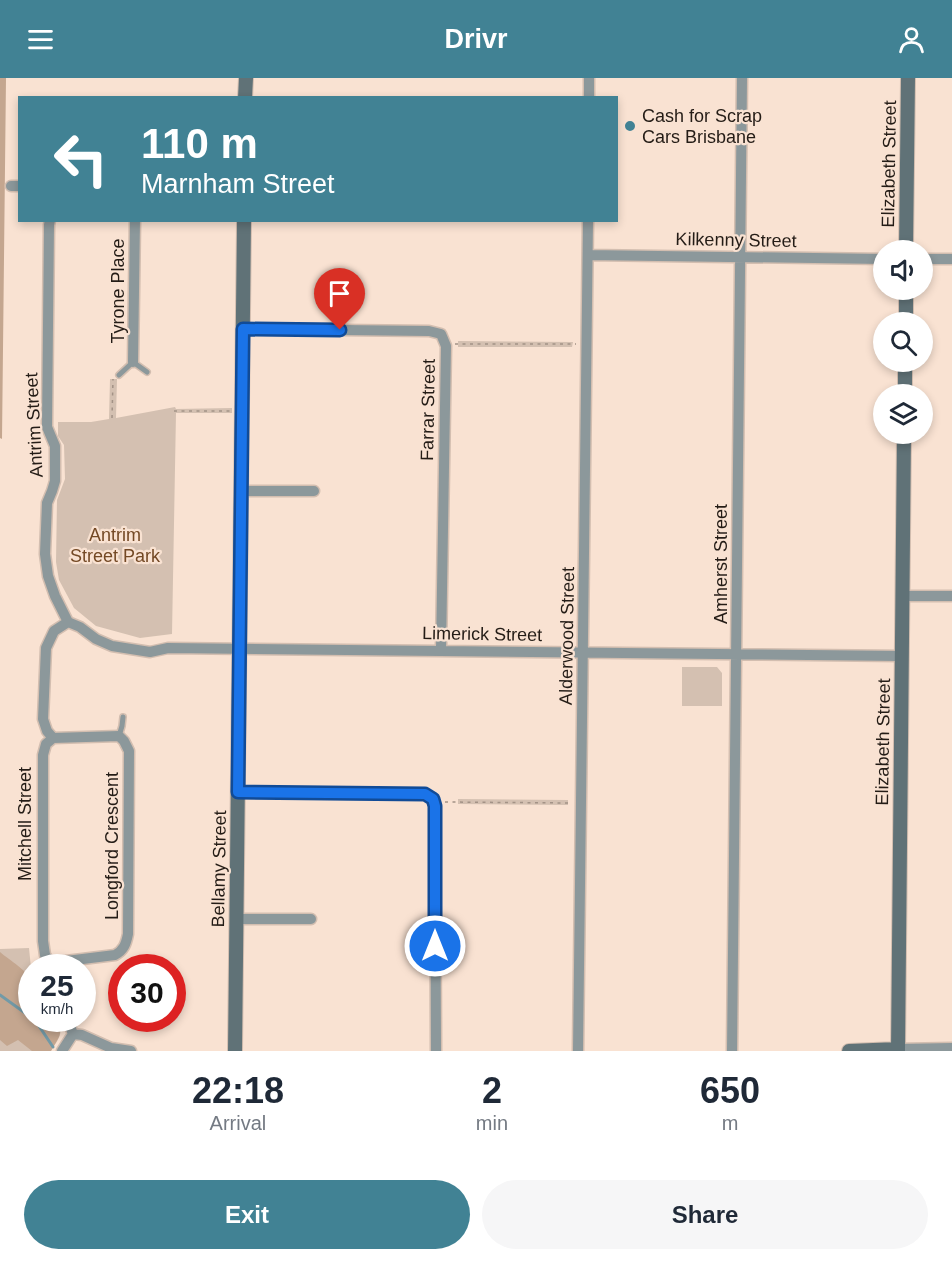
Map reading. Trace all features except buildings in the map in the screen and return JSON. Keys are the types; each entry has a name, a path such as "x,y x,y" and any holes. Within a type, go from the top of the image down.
{"street":[{"path":"246,78 246,96"},
{"path":"589,78 589,96"},
{"name":"Amherst Street","path":"732,1051 742,78"},
{"name":"Elizabeth Street","path":"906,240 908,78"},
{"name":"Antrim Street","path":"50,222 47,427 55,446 55,481 47,503 45,554 48,576 68,622"},
{"name":"Tyrone Place","path":"134,362 135,222"},
{"name":"Bellamy Street","path":"235,1051 244,222"},
{"name":"Alderwood Street","path":"578,1051 588,222"},
{"name":"Kilkenny Street","path":"588,255 873,259"},
{"path":"933,259 952,259"},
{"name":"Farrar Street","path":"243,329 429,331 441,334 446,346 441,650"},
{"name":"Elizabeth Street","path":"898,1050 904,444"},
{"path":"241,491 314,491"},
{"path":"902,596 952,596"},
{"path":"68,622 54,632 46,648 43,719 47,731 53,738 119,736"},
{"name":"Limerick Street","path":"68,622 112,646 150,652 168,648 240,648 902,656"},
{"name":"Longford Crescent","path":"96,958 121,952 128,934 129,751 119,736"},
{"name":"Mitchell Street","path":"45,954 43,755 46,744 53,738"},
{"path":"238,792 425,794 433,799 435,806 436,1051"},
{"path":"236,919 311,920"},
{"path":"62,1051 73,1034 82,1035 111,1048 131,1051"},
{"path":"849,1051 952,1048"}],"lane":[{"path":"119,375 134,362 147,372"},
{"path":"119,736 123,717"}],"path":[{"path":"446,346 457,343 587,345"},
{"path":"112,418 112,380 119,375"},
{"path":"174,411 242,411"},
{"path":"435,806 446,801 582,803"}],"green space":[{"path":"458,341 573,342 572,347 458,347"},
{"name":"Antrim Street Park","path":"110,379 117,379 116,418 175,407 176,409 232,408 232,413 176,413 172,634 140,638 96,626 74,608 59,580 56,562 57,500 65,479 64,445 58,436 58,422 91,422 109,419"},
{"path":"682,667 717,667 722,673 722,706 682,706"},
{"path":"458,799 568,800 568,805 458,804"},
{"path":"29,948 30,954 18,954 18,1032 60,1032 51,1051 0,1051 0,949"}],"shaded area":[{"path":"0,78 6,78 2,439 0,438"},
{"path":"0,952 18,966 18,1032 60,1032 60,1035 51,1051 32,1051 18,1040 7,1046 0,1040"}],"waterway":[{"path":"0,995 18,1008"},
{"path":"43,1032 53,1047"}],"place":[{"name":"Cash for Scrap Cars Brisbane","path":"630,126"}],"route":[{"path":"340,330 243,329 238,792 425,794 433,799 435,806 435,946"}]}
